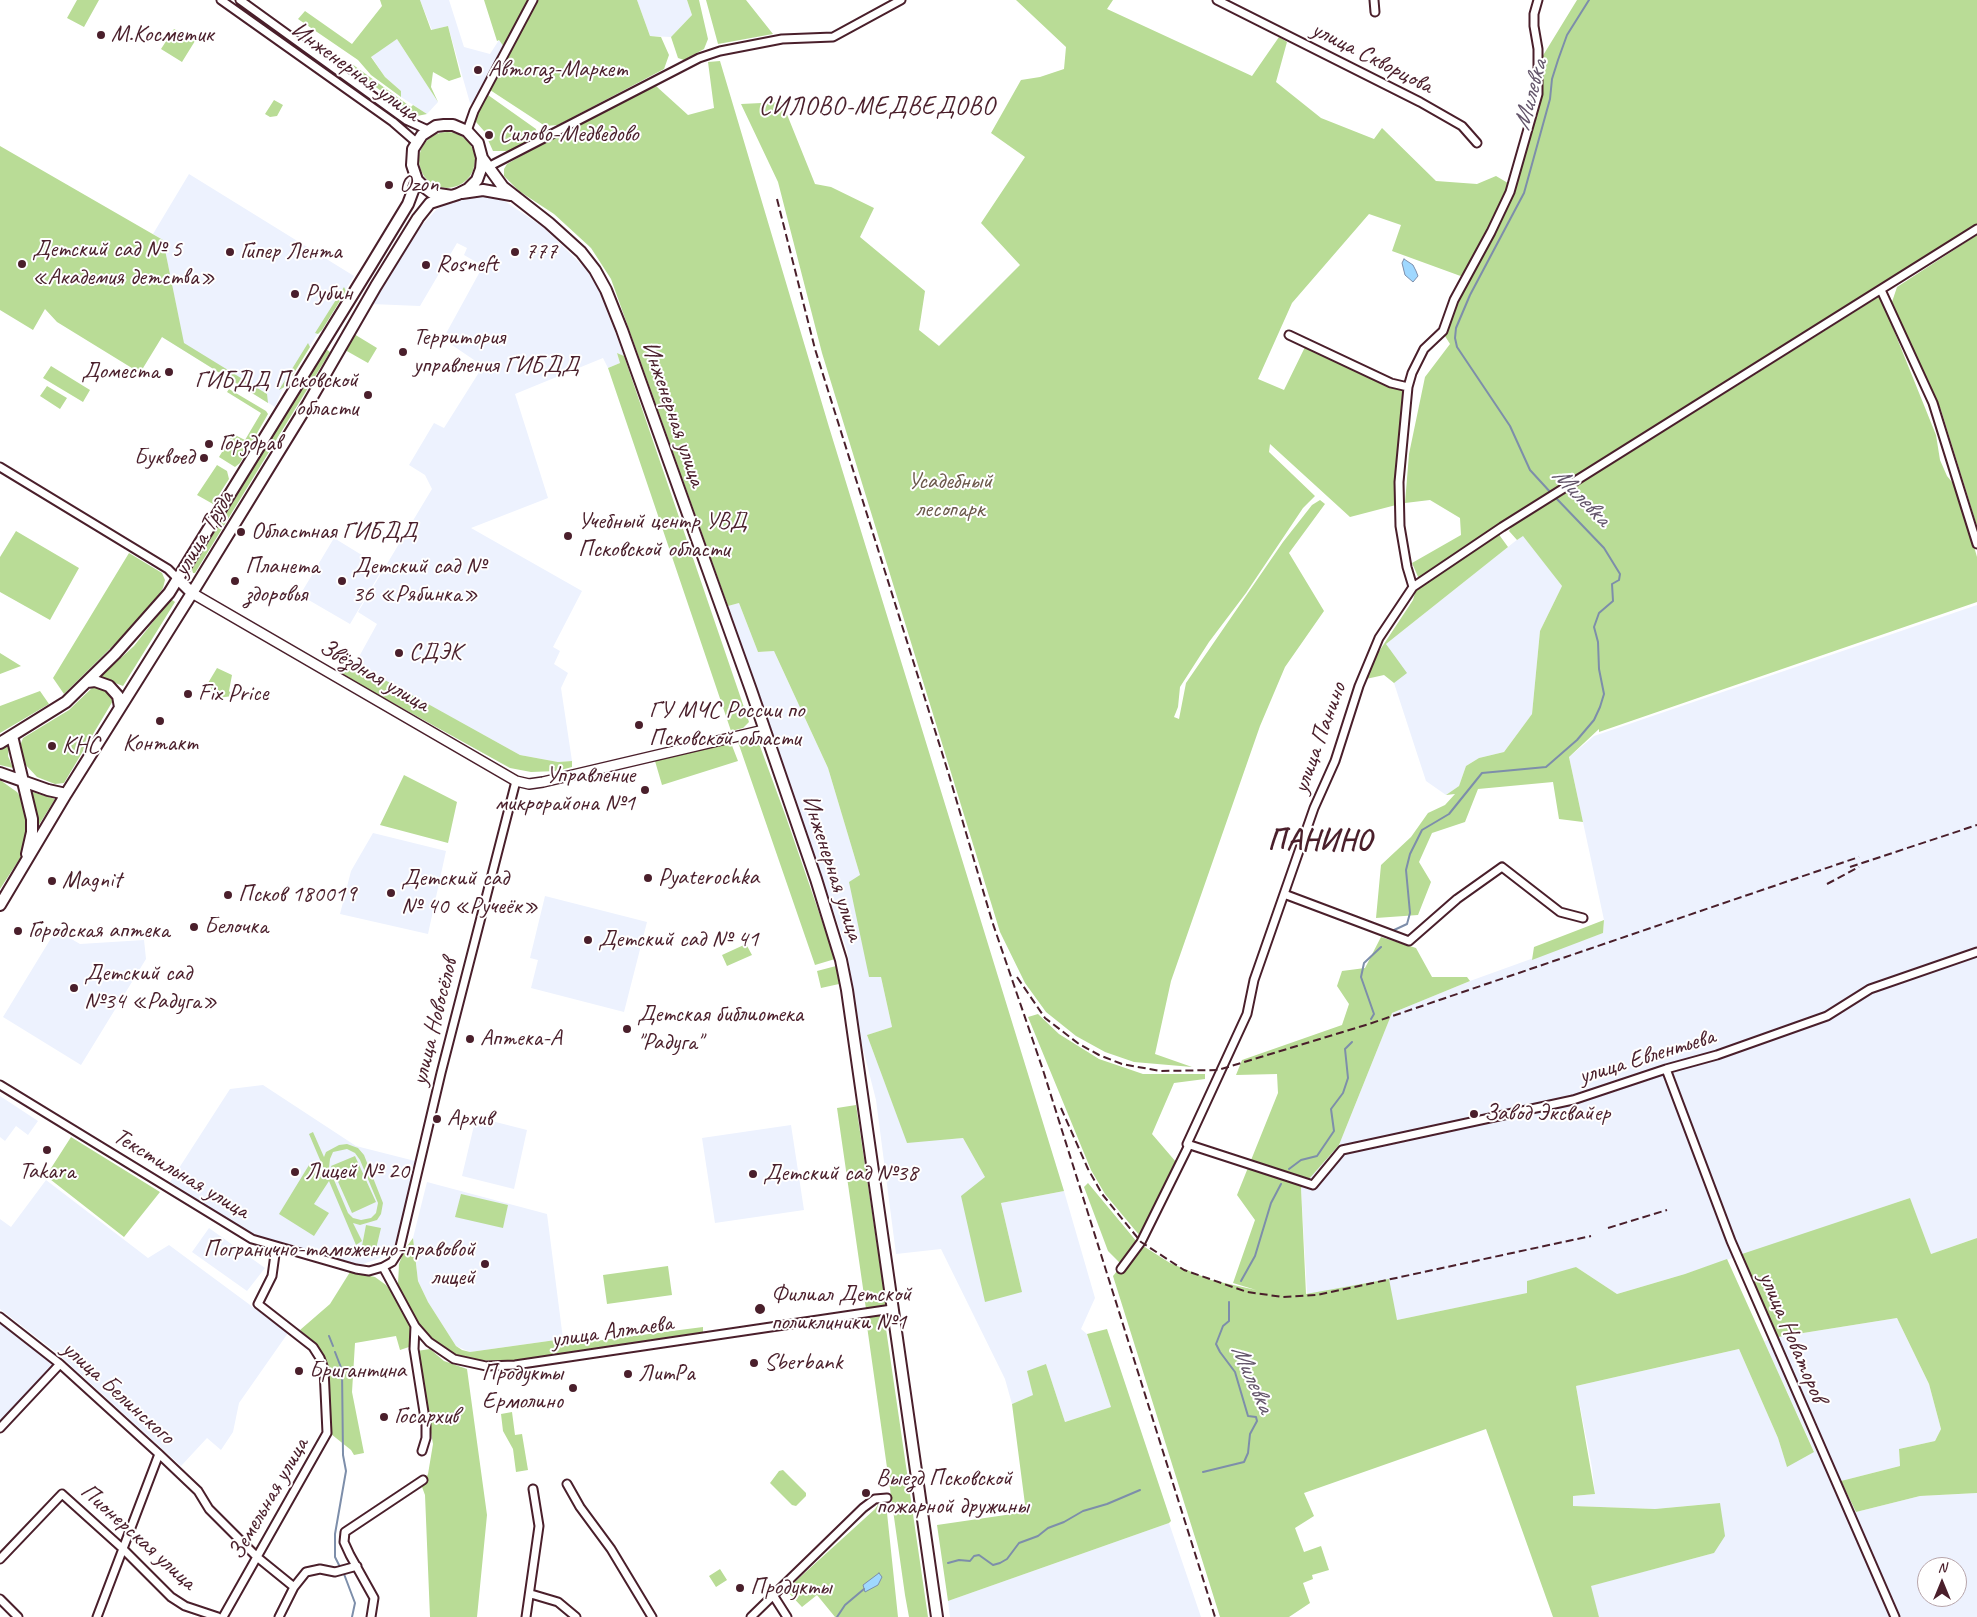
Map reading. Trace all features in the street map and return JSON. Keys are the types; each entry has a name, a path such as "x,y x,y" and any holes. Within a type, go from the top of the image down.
{"main road":[{"name":"Инженерная улица","path":"512,195 483,190 455,195 432,193 417,180 414,173 411,157 416,142 428,130 444,125 460,127 467,131 478,143 485,162 512,195 549,223 581,252 595,270 606,290 622,330 764,730 841,960 880,1215 936,1617"},
{"path":"455,195 468,189 476,180 485,162"},
{"name":"улица Труда","path":"0,743 66,702 145,622 178,579 403,212 417,180"},
{"name":"улица Труда","path":"0,905 66,794 192,593 418,218 430,203 455,195"},
{"name":"Звёздная улица","path":"178,579 192,593"},
{"path":"87,682 95,681 109,686 118,696 120,707"},
{"path":"12,736 29,806 32,832 25,864"},
{"path":"0,773 22,779 48,790 66,794"}],"street":[{"name":"Инженерная улица","path":"220,0 393,122 416,142"},
{"name":"Инженерная улица","path":"240,0 406,120 428,130"},
{"path":"467,131 474,111 533,0"},
{"path":"485,162 702,58 720,51 782,39 833,38 901,0"},
{"name":"улица Скворцова","path":"1218,0 1420,102 1462,126 1477,143"},
{"path":"1374,0 1375,12"},
{"path":"1413,587 1407,568 1400,517 1399,482 1408,387 1412,373 1424,349 1443,331 1454,300 1491,232 1510,192 1538,94 1538,49 1534,14 1538,0"},
{"name":"улица Панино","path":"1121,1270 1141,1242 1188,1147 1186,1144 1247,1014 1254,980 1314,808 1335,760 1359,686 1373,651 1413,587 1547,498 1977,230"},
{"path":"1882,290 1933,402 1977,544"},
{"path":"1289,335 1391,383 1408,387"},
{"name":"Звёздная улица","path":"0,467 168,569 178,579"},
{"name":"Звёздная улица","path":"192,593 516,781 529,784 542,782 764,730"},
{"name":"улица Новосёлов","path":"383,1267 392,1262 399,1251 441,1072 516,781"},
{"path":"1284,894 1409,941 1457,899 1502,867 1560,912 1583,918"},
{"name":"улица Евлентьева","path":"1186,1144 1313,1185 1342,1150 1573,1100 1666,1068 1717,1055 1827,1016 1870,989 1977,952"},
{"name":"улица Новаторов","path":"1666,1068 1731,1241 1895,1617"},
{"name":"Текстильная улица","path":"0,1085 252,1239 356,1269 369,1271 383,1267"},
{"name":"Земельная улица","path":"223,1617 327,1433 324,1369 320,1358 313,1347 258,1304 272,1276 276,1247"},
{"name":"улица Алтаева","path":"383,1267 415,1326 429,1342 454,1359 486,1366 515,1365 892,1309"},
{"name":"улица Белинского","path":"0,1317 60,1364 159,1454 198,1492 205,1502 257,1557 294,1586"},
{"path":"415,1326 414,1349 426,1425 426,1438 422,1451"},
{"path":"0,1428 60,1364"},
{"path":"97,1617 159,1454"},
{"path":"371,1617 374,1598 344,1542 344,1535 348,1529 424,1480"},
{"path":"567,1484 580,1507 611,1549 652,1617"},
{"path":"526,1617 531,1594 539,1526 533,1489"},
{"name":"Пионерская улица","path":"0,1560 62,1494 122,1548 170,1597 185,1606 218,1617"},
{"path":"751,1617 863,1508 875,1499 887,1498"},
{"path":"279,1617 294,1586 302,1575 310,1570 320,1569 335,1572 356,1566"},
{"path":"531,1594 558,1602 576,1617"},
{"path":"773,1595 787,1617"},
{"path":"0,1599 18,1617"}],"shaded area":[{"path":"420,0 449,0 464,47 490,54 499,40 509,54 479,108 470,103 448,26 432,30"},
{"path":"637,0 687,0 692,15 671,37 650,36"},
{"path":"397,39 438,102 427,114 401,97 401,91 385,77 371,56"},
{"path":"189,174 354,276 282,390 275,407 162,337 180,325 163,240 153,234"},
{"path":"470,196 500,198 543,227 587,270 598,287 624,356 617,353 620,363 608,368 603,358 515,394 548,498 471,528 582,591 553,647 560,651 554,664 568,673 561,688 572,761 558,762 520,755 355,664 377,624 358,612 432,489 425,475 409,465 434,423 444,428 483,366 443,339 483,266 464,255 467,248 457,243 420,306 371,304 413,235 437,209 456,199"},
{"path":"1523,535 1562,586 1540,631 1532,714 1504,752 1479,758 1466,766 1459,786 1446,795 1426,781 1394,683 1396,681 1386,644"},
{"name":"Детский сад № 36 «Рябинка»","path":"334,538 383,568 350,624 300,595"},
{"path":"739,603 758,652 774,651 828,768 860,875 869,976 881,977 892,1027 867,1035 907,1142 963,1138 985,1177 1022,1292 1001,1203 1064,1191 1095,1298 1081,1329 1087,1334 1111,1407 1065,1422 1046,1364 1034,1395 1012,1404 1005,1379 941,1249 896,1254 876,1100 860,1037 847,950 728,606"},
{"path":"1977,605 1977,1238 1931,1254 1910,1198 1685,1274 1617,1294 1576,1267 1528,1293 1397,1320 1307,1293 1301,1188 1339,1145 1392,1013 1470,981 1603,933 1604,920 1569,757 1594,736"},
{"name":"Детский сад № 40 «Ручеёк»","path":"373,833 446,851 428,934 340,914 351,871"},
{"name":"Детский сад № 41","path":"545,896 647,922 624,1012 531,988 538,960 530,958"},
{"name":"Детский сад №34 «Радуга»","path":"56,930 80,944 144,940 146,959 81,1065 3,1017"},
{"name":"Лицей № 20","path":"263,1085 356,1146 415,1161 394,1253 360,1265 258,1238 170,1182 230,1089"},
{"path":"0,1096 38,1121 28,1135 16,1126 5,1141 0,1137"},
{"path":"476,1117 527,1130 514,1189 462,1176"},
{"name":"Детский сад №38","path":"791,1125 804,1210 715,1223 702,1138"},
{"path":"46,1180 148,1258 169,1245 288,1333 239,1403 233,1432 221,1450 207,1438 181,1466 57,1353 0,1309 0,1219 11,1227"},
{"name":"Погранично-таможенно-правовой лицей","path":"427,1182 547,1214 563,1339 470,1352 456,1346 428,1302 418,1281 413,1238"},
{"path":"209,1228 265,1268 247,1291 192,1252"},
{"path":"1897,1318 1929,1384 1941,1429 1935,1441 1899,1449 1900,1466 1841,1481 1856,1512 1920,1496 1977,1493 1977,1617 1599,1617 1590,1586 1714,1553 1720,1503 1655,1509 1573,1506 1573,1496 1595,1494 1592,1468 1576,1386 1739,1349 1778,1438 1787,1466 1814,1451 1764,1341 1778,1337"},
{"path":"0,1323 54,1365 0,1423"},
{"path":"1169,1523 1201,1617 950,1617 948,1601"}],"green space":[{"path":"77,0 99,0 84,27 67,18"},
{"path":"380,0 420,0 431,30 448,26 461,77 449,81 433,72 431,87 438,102 397,39 371,57 385,77 401,91 401,97 371,75 358,60 298,19 305,11 352,44 382,6"},
{"path":"484,0 637,0 650,36 661,37 669,55 664,69 558,125 545,126 490,90 509,54 499,40 497,41"},
{"path":"687,0 699,0 708,39 704,49 684,60 678,58 671,37 692,15"},
{"path":"706,0 746,0 773,34 718,44"},
{"name":"Усадебный лесопарк","path":"1016,0 1113,0 1107,9 1252,76 1279,37 1287,42 1276,82 1321,118 1374,139 1382,128 1436,181 1477,184 1496,176 1513,186 1530,115 1539,62 1577,0 1977,0 1977,225 1899,274 1836,318 1756,363 1499,526 1500,536 1508,547 1386,644 1407,673 1394,683 1384,675 1366,679 1378,653 1413,600 1419,579 1412,563 1461,535 1460,518 1430,500 1405,503 1409,454 1425,377 1450,344 1443,333 1466,278 1392,251 1401,225 1369,214 1292,303 1258,379 1284,390 1305,347 1378,380 1405,389 1398,452 1396,505 1350,517 1270,444 1269,452 1315,496 1303,508 1246,593 1209,642 1180,687 1178,707 1174,717 1179,719 1186,683 1283,542 1312,505 1320,500 1325,504 1289,553 1324,611 1285,667 1260,726 1171,981 1155,1054 1192,1067 1134,1062 1105,1052 1076,1036 1046,1012 1025,983 1000,932 822,353 778,182 741,104 782,102 815,184 831,187 874,208 860,237 925,291 919,330 939,346 1020,265 981,223 1025,157 991,133 1021,80 1040,77 1064,69 1066,47"},
{"path":"174,29 195,41 182,62 161,49"},
{"path":"720,61 829,427 1064,1191 1001,1203 1022,1292 985,1302 961,1196 985,1177 963,1138 907,1143 867,1035 892,1027 881,977 869,977 849,882 860,875 828,768 774,651 758,652 739,603 728,606 611,279 591,248 554,214 519,191 504,176 504,169 507,164 561,133 656,86 688,115 714,108 708,62"},
{"path":"352,64 411,107 413,105 427,114 417,116 403,107 362,77"},
{"path":"488,95 536,129 537,135 510,151 493,151 484,131 476,122 477,112"},
{"path":"274,100 283,105 277,116 270,117 265,114"},
{"path":"447,132 462,137 470,145 475,160 470,175 462,183 447,188 432,183 424,175 419,160 424,145 432,137"},
{"path":"0,146 163,240 184,343 267,394 268,403 162,337 140,373 57,322 45,309 33,330 0,310"},
{"path":"1977,235 1977,526 1941,410 1892,302 1897,287"},
{"path":"344,287 346,291 322,330 318,334 315,333"},
{"path":"1880,296 1936,435 1940,460 1947,476 1957,488 1977,557 1977,602 1599,732 1599,729 1569,757 1583,822 1559,819 1553,782 1478,789 1465,822 1432,833 1419,862 1431,882 1418,915 1376,918 1381,865 1411,837 1428,813 1445,805 1455,794 1446,795 1459,786 1466,766 1479,758 1504,752 1532,714 1540,631 1562,586 1523,536 1517,540 1509,531 1511,527"},
{"path":"354,334 377,348 368,363 345,350"},
{"path":"308,343 310,347 286,386 279,390"},
{"path":"326,349 330,352 195,573 193,573 192,569"},
{"path":"617,353 624,356 749,722 743,728 731,731 608,368 620,363"},
{"path":"51,366 90,390 83,402 43,378"},
{"path":"47,386 67,398 60,409 40,396"},
{"path":"229,389 268,414 240,463 235,467 219,457 233,434 245,440 261,413 227,392"},
{"path":"217,465 227,471 229,479 213,504 197,495"},
{"path":"16,531 79,568 50,620 0,592 0,557"},
{"path":"129,553 162,573 165,580 163,588 147,612 64,694 53,678"},
{"path":"171,599 175,602 123,686 100,677 134,646"},
{"path":"0,653 21,666 0,674"},
{"path":"347,659 520,755 558,762 572,761 572,767 557,771 531,772 510,768 339,673"},
{"path":"217,668 232,675 229,691 233,696 217,698 208,683"},
{"path":"101,686 107,689 114,699 64,783 55,784 37,777 24,763 20,746 23,738 69,710 93,687"},
{"path":"40,691 49,704 0,733 0,706"},
{"path":"757,738 835,959 815,965 738,742"},
{"path":"731,743 738,761 662,785 655,761"},
{"path":"9,745 8,756 13,768 0,765 0,750"},
{"path":"404,775 457,802 448,843 380,825"},
{"path":"0,780 17,792 21,798 26,812 27,827 24,852 0,889"},
{"path":"29,791 55,799 37,828 36,807"},
{"path":"1604,920 1603,933 1532,960 1534,947"},
{"path":"1381,937 1416,948 1432,977 1467,977 1470,981 1392,1013 1339,1145 1301,1188 1306,1294 1389,1279 1397,1320 1527,1293 1527,1281 1576,1267 1617,1294 1685,1274 1727,1259 1814,1452 1787,1467 1778,1438 1739,1349 1576,1386 1595,1494 1573,1496 1573,1506 1655,1509 1720,1503 1725,1536 1714,1553 1591,1586 1599,1617 1553,1617 1486,1429 1304,1493 1314,1516 1295,1528 1304,1552 1321,1546 1329,1570 1312,1575 1313,1579 1303,1583 1310,1603 1289,1617 1220,1617 1113,1276 1122,1265 1108,1251 1084,1187 1088,1183 1137,1242 1170,1263 1211,1280 1256,1290 1233,1283 1255,1220 1237,1195 1278,1093 1277,1074 1236,1075 1242,1060 1342,1025 1349,1004 1337,986 1342,971 1365,968"},
{"path":"746,944 752,955 727,966 722,955"},
{"path":"836,966 839,984 821,988 817,971"},
{"path":"1038,1014 1059,1034 1099,1059 1143,1074 1205,1074 1205,1079 1174,1083 1152,1134 1176,1162 1140,1236 1105,1194 1091,1170 1028,1017"},
{"path":"856,1105 886,1306 866,1309 837,1108"},
{"path":"313,1132 324,1157 326,1152 339,1145 347,1144 358,1148 364,1155 383,1203 381,1214 377,1220 360,1225 353,1223 362,1241 356,1245 329,1181 314,1204 329,1213 314,1236 279,1214 309,1165 326,1174 309,1134","holes":["347,1149 355,1153 360,1160 378,1203 376,1213 371,1218 361,1220 353,1218 348,1213 329,1168 333,1152"]},
{"path":"71,1137 160,1192 124,1237 46,1176"},
{"path":"355,1156 376,1202 352,1213 331,1166"},
{"path":"461,1194 508,1205 503,1228 455,1217"},
{"path":"1910,1198 1931,1254 1977,1238 1977,1493 1920,1496 1856,1512 1841,1481 1900,1466 1899,1449 1935,1441 1941,1429 1929,1384 1897,1318 1778,1337 1742,1254"},
{"path":"366,1225 381,1228 376,1249 362,1246"},
{"path":"413,1238 418,1281 428,1302 456,1346 462,1350 470,1352 563,1339 564,1345 703,1327 703,1332 509,1361 469,1360 449,1354 418,1327 400,1296 398,1284 399,1264 405,1249"},
{"path":"668,1266 672,1295 607,1304 603,1275"},
{"path":"350,1272 375,1277 386,1285 395,1296 413,1330 412,1346 400,1350 396,1336 355,1343 352,1392 364,1453 354,1455 351,1450 331,1434 329,1367 314,1343 300,1330 330,1304"},
{"path":"881,1312 884,1315 928,1617 909,1617 905,1595 866,1319 870,1313"},
{"path":"1107,1329 1171,1521 948,1601 937,1525 1026,1512 1012,1404 1033,1395 1027,1371 1046,1364 1065,1422 1111,1407 1087,1334"},
{"path":"430,1349 444,1361 467,1369 487,1515 477,1617 430,1617 425,1495 422,1487 428,1474 433,1444 417,1351"},
{"path":"512,1412 515,1435 522,1434 528,1470 516,1472 513,1449 503,1431 501,1414"},
{"path":"783,1470 806,1493 806,1496 796,1506 792,1505 770,1483 779,1471"},
{"path":"885,1494 898,1617 835,1617 817,1595 802,1607 786,1590 875,1509"},
{"path":"720,1569 727,1580 716,1587 709,1576"}],"water":[{"path":"1404,259 1413,265 1418,276 1413,282 1405,275 1402,263"},
{"path":"879,1573 882,1577 878,1585 865,1592 863,1585"}],"waterway":[{"name":"Милевка","path":"1552,494 1530,470 1510,426 1457,347 1455,338 1456,328 1470,295 1524,193 1550,99 1552,79 1558,60 1567,35 1589,0"},
{"name":"Милевка","path":"1392,931 1407,924 1410,913 1406,870 1410,854 1422,830 1449,814 1482,773 1546,767 1577,740 1594,720 1600,707 1604,694 1599,669 1598,642 1594,627 1599,613 1613,601 1612,584 1619,580 1620,574 1604,548 1555,497"},
{"name":"Милевка","path":"1371,1019 1374,1014 1361,977 1364,963 1381,947"},
{"name":"Милевка","path":"1289,1169 1301,1160 1317,1156 1334,1131 1331,1109 1343,1093 1348,1078 1345,1049 1352,1042"},
{"name":"Милевка","path":"1241,1281 1255,1256 1271,1203 1281,1184"},
{"name":"Милевка","path":"1203,1472 1244,1462 1248,1453 1250,1434 1257,1421 1256,1417 1248,1416 1235,1372 1216,1344 1223,1326 1229,1321 1229,1302"},
{"path":"329,1336 333,1346"},
{"path":"335,1352 342,1370 343,1455 346,1471 335,1534 335,1557 340,1567"},
{"name":"Милевка","path":"948,1563 959,1560 970,1561 974,1556 979,1555 993,1565 1000,1563 1007,1559 1019,1543 1038,1536 1048,1528 1064,1522 1083,1511 1107,1504 1140,1490"},
{"path":"344,1574 355,1603 352,1617"},
{"name":"Милевка","path":"837,1617 845,1605 864,1589"}],"railway":[{"path":"777,199 815,349 949,775 992,921 1043,1070 1215,1617"},
{"path":"1850,867 1977,825"},
{"path":"1017,977 1045,1018 1079,1044 1099,1055 1122,1064 1160,1071 1218,1070 1369,1024 1859,857"},
{"path":"1827,884 1859,867"},
{"path":"1061,1108 1088,1169 1102,1194 1141,1242 1184,1270 1247,1292 1283,1297 1317,1295 1591,1236"},
{"path":"1608,1228 1667,1210"}],"place":[{"name":"М.Косметик","path":"101,35"},
{"name":"Автогаз-Маркет","path":"478,70"},
{"name":"Силово-Медведово","path":"489,135"},
{"name":"Ozon","path":"389,185"},
{"name":"Гипер Лента","path":"230,252"},
{"name":"777","path":"515,252"},
{"name":"Детский сад № 5 «Академия детства»","path":"22,264"},
{"name":"Rosneft","path":"426,265"},
{"name":"Рубин","path":"295,294"},
{"name":"Территория управления ГИБДД","path":"403,352"},
{"name":"Доместа","path":"169,372"},
{"name":"ГИБДД Псковской области","path":"368,395"},
{"name":"Горздрав","path":"209,444"},
{"name":"Буквоед","path":"204,458"},
{"name":"Областная ГИБДД","path":"241,532"},
{"name":"Учебный центр УВД Псковской области","path":"568,536"},
{"name":"Планета здоровья","path":"235,581"},
{"name":"Детский сад № 36 «Рябинка»","path":"342,581"},
{"name":"СДЭК","path":"399,653"},
{"name":"Fix Price","path":"188,694"},
{"name":"Контакт","path":"160,721"},
{"name":"ГУ МЧС России по Псковской области","path":"639,725"},
{"name":"КНС","path":"52,746"},
{"name":"Управление микрорайона №1","path":"645,790"},
{"name":"Pyaterochka","path":"648,878"},
{"name":"Magnit","path":"52,881"},
{"name":"Детский сад № 40 «Ручеёк»","path":"391,893"},
{"name":"Псков 180019","path":"228,895"},
{"name":"Белочка","path":"194,927"},
{"name":"Городская аптека","path":"18,931"},
{"name":"Детский сад № 41","path":"588,940"},
{"name":"Детский сад №34 «Радуга»","path":"74,988"},
{"name":"Детская библиотека \"Радуга\"","path":"627,1029"},
{"name":"Аптека-А","path":"470,1039"},
{"name":"Завод Эксвайер","path":"1474,1114"},
{"name":"Архив","path":"437,1119"},
{"name":"Takara","path":"47,1150"},
{"name":"Лицей № 20","path":"295,1172"},
{"name":"Детский сад №38","path":"753,1174"},
{"name":"Погранично-таможенно-правовой лицей","path":"485,1264"},
{"name":"Филиал Детской поликлиники №1","path":"760,1309"},
{"name":"Sberbank","path":"754,1363"},
{"name":"Бригантина","path":"299,1371"},
{"name":"ЛитРа","path":"628,1374"},
{"name":"Продукты Ермолино","path":"573,1388"},
{"name":"Госархив","path":"384,1417"},
{"name":"Выезд Псковской пожарной дружины","path":"866,1493"},
{"name":"Продукты","path":"740,1588"}],"district":[{"name":"СИЛОВО-МЕДВЕДОВО","path":"877,107"},
{"name":"ПАНИНО","path":"1320,841"}]}
